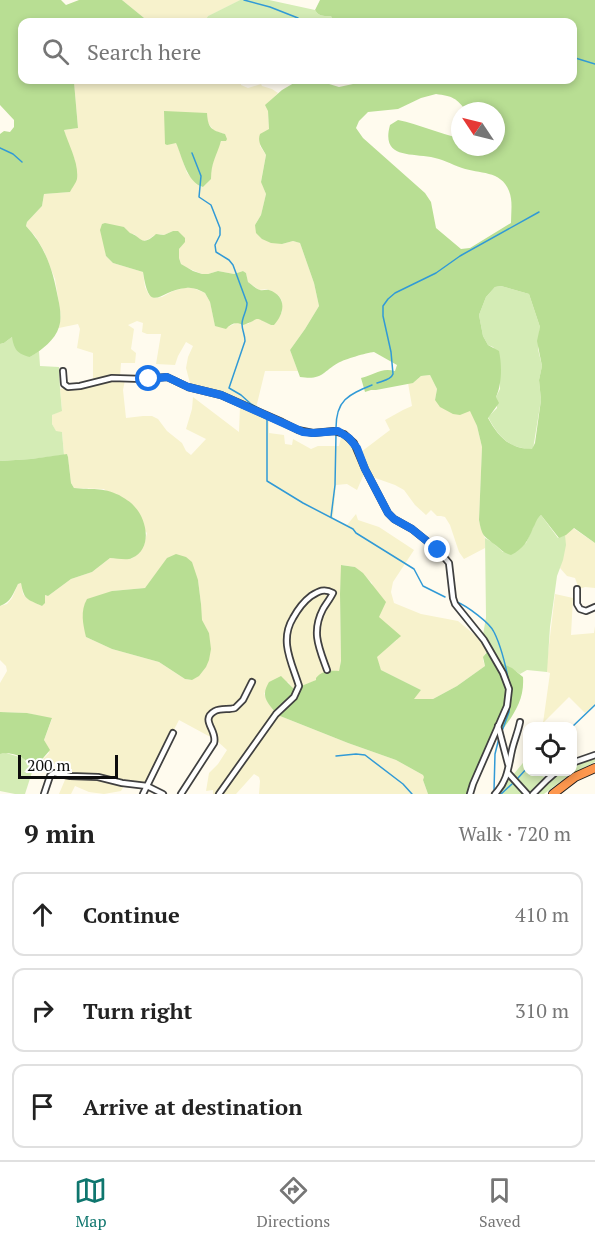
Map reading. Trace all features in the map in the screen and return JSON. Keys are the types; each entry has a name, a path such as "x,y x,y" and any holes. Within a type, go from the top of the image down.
{"highway":[{"path":"553,794 575,777 595,768"}],"street":[{"path":"63,371 64,384 68,387 112,378 167,377 188,387 221,395 298,430 313,433 338,431 349,438 357,448 365,469 388,513 438,550 449,563 455,604 484,640 507,682 509,697 507,706 470,794"},
{"path":"577,589 579,608 584,611 595,607"},
{"path":"219,794 276,714 296,694 299,686 287,652 285,638 287,630 304,602 323,590 333,593 322,611 316,630 317,641 327,670"},
{"path":"181,794 214,743 216,736 209,723 209,716 215,711 235,708 243,700 252,682"},
{"path":"495,794 509,770 520,722"},
{"path":"498,726 509,770 527,794"},
{"path":"143,794 173,733"},
{"path":"577,761 595,755"},
{"path":"44,794 51,774 58,773 98,777 147,786 163,794"},
{"path":"533,794 551,776"},
{"path":"502,785 513,778"}],"shaded area":[{"path":"122,0 240,0 207,18 144,18"},
{"path":"74,84 241,84 248,88 261,84 278,93 268,103 269,129 260,146 266,155 261,181 266,194 261,215 255,225 282,244 293,241 300,243 314,283 319,306 290,350 298,371 265,371 255,412 269,417 269,433 284,435 285,444 292,445 293,439 311,449 318,446 339,446 342,433 352,444 357,455 390,430 385,420 412,406 408,383 413,383 421,376 430,375 437,389 435,400 471,411 482,447 479,520 485,538 485,548 464,559 445,517 437,516 431,510 426,515 404,490 364,474 357,490 347,484 336,485 333,518 347,525 356,514 358,520 379,527 414,550 393,582 391,592 394,603 421,614 458,621 482,641 487,652 483,660 485,666 457,686 433,699 413,699 421,690 381,670 376,656 397,640 378,617 372,583 355,567 342,565 339,672 335,671 294,689 288,682 264,693 273,710 280,716 396,760 425,776 423,780 428,794 259,794 259,777 254,774 236,794 213,794 213,790 206,791 209,773 227,750 216,740 179,720 145,786 125,784 121,791 104,794 89,792 75,786 71,794 59,794 70,768 42,760 49,753 44,740 52,719 27,713 0,712 0,683 7,671 6,666 0,660 0,606 7,604 12,598 18,584 21,583 23,594 28,599 42,606 45,595 48,596 71,579 92,572 110,558 131,559 144,545 147,533 104,489 74,488 71,483 68,457 67,454 64,455 62,432 56,432 52,424 52,415 62,410 60,389 93,381 93,353 77,348 80,329 78,324 59,328 61,316 55,279 44,251 26,226 42,206 44,194 70,192 75,160 64,130 78,128","holes":["208,123 214,131 225,134 215,153 207,183 201,187 187,173 178,146 176,142 173,142","124,227 130,234 134,234 143,241 173,231 182,245 179,249 179,258 185,267 202,274 218,271 234,274 243,271 246,273 248,282 259,290 267,289 279,296 282,301 282,312 271,325 256,318 248,324 236,323 228,327 215,325 210,302 205,293 193,288 173,291 162,297 155,298 149,295 145,287 143,272 113,263 106,256 105,248","137,321 143,323 142,332 161,334 156,364 175,365 186,342 193,346 186,368 191,387 221,396 240,407 239,432 193,397 186,429 206,439 191,455 158,419 152,416 126,418 123,390 125,380 120,377 121,363 135,363 136,353 131,349 134,329 128,325","168,558 198,580 201,620 209,633 192,680 185,679 159,662 112,649 86,637 112,591 145,588"]},
{"path":"573,528 595,543 595,588 579,589 575,578 567,576 560,568 565,535"},
{"path":"555,594 573,598 571,635 594,633 595,626 595,705 585,713 569,697 543,722 550,673 547,672"}],"green space":[{"path":"0,0 61,0 66,5 79,0 122,0 144,18 18,18 18,84 74,84 78,128 64,130 77,167 76,182 70,192 44,194 42,206 26,226 39,242 48,260 61,316 59,327 51,340 30,357 17,350 12,337 0,344 0,134 4,131 10,132 14,127 14,120 0,105"},
{"path":"240,0 269,0 315,10 320,15 332,18 207,18"},
{"path":"320,0 595,0 595,543 574,528 559,538 541,515 525,544 511,555 485,537 479,520 482,447 477,426 470,411 460,415 440,407 435,400 437,389 430,375 421,376 413,383 365,392 361,378 382,371 395,371 397,365 374,352 341,361 318,377 300,377 290,350 319,306 314,283 300,243 293,241 282,244 271,243 256,233 255,225 261,215 266,194 261,182 266,155 259,140 260,134 269,129 268,111 265,105 282,90 292,84 329,84 339,87 353,84 577,84 577,18 332,18 320,15 315,10","holes":["436,94 454,98 459,102 505,102 505,156 451,156 451,136 398,120 390,125 388,136 393,149 399,152 435,158 462,168 489,174 501,179 505,184 511,199 511,223 470,248 461,249 436,228 431,202 425,193 363,138 356,128 368,112 398,109","501,286 529,294 540,327 537,341 542,366 539,380 541,400 535,443 532,449 517,447 505,440 488,418 499,403 496,397 501,362 499,351 488,345 483,336 479,315 486,297 495,287"]},
{"path":"164,111 207,113 211,128 225,134 227,139 221,141 213,163 211,179 203,187 189,175 176,143 165,144"},
{"path":"102,224 124,227 144,241 156,234 164,235 178,231 185,238 185,242 179,249 181,264 202,274 218,271 234,274 243,271 246,273 248,282 255,288 269,290 279,296 282,310 278,320 271,325 257,319 243,325 232,324 226,329 215,326 210,302 205,293 194,288 177,290 157,298 153,297 149,294 143,272 113,263 106,256 100,230"},
{"path":"501,286 529,294 540,327 538,349 542,366 539,380 541,400 533,449 517,447 505,440 488,417 497,408 496,397 500,389 500,357 483,336 479,315 486,297 495,287"},
{"path":"12,337 30,357 39,351 40,366 59,367 62,411 52,415 52,424 56,431 62,432 64,455 0,461 0,344"},
{"path":"67,454 71,483 74,488 113,492 131,503 139,512 146,534 143,548 139,554 130,559 110,558 92,572 71,579 48,596 45,595 45,603 42,606 27,598 23,593 21,583 18,584 9,600 0,606 0,461"},
{"path":"541,515 558,538 565,535 566,545 557,576 547,672 527,670 520,674 487,652 482,641 486,617 485,538 503,552 526,543 537,518"},
{"path":"176,554 192,562 198,580 202,620 209,633 211,649 209,660 199,676 192,680 185,679 159,662 112,649 86,637 83,622 83,608 87,599 112,591 145,588 167,558"},
{"path":"341,565 355,567 363,573 386,602 379,617 401,636 377,657 381,670 421,690 414,699 433,699 457,686 485,666 483,657 487,652 493,653 501,663 523,677 518,705 489,750 466,794 428,794 423,775 396,760 280,716 268,702 265,692 269,682 281,676 294,689 316,680 323,672 339,671 341,661"},
{"path":"0,712 27,713 52,718 44,740 50,750 38,764 33,767 16,755 0,754"},
{"path":"6,753 23,758 28,765 34,766 25,794 0,791 0,754"},
{"path":"595,757 595,762 577,771 577,762"},
{"path":"523,763 523,776 547,778 568,776 544,794 493,794 499,792"}],"waterway":[{"path":"244,0 298,18"},
{"path":"577,59 595,64"},
{"path":"0,148 13,154 22,162"},
{"path":"192,153 201,176 199,197 211,205 220,228 220,235 215,245 216,252 233,265 247,303 242,324 245,341 229,388 267,413"},
{"path":"377,383 388,379 393,374 383,316 383,306 388,299 539,212"},
{"path":"336,428 338,411 345,400 372,385"},
{"path":"267,418 267,481 353,529 414,569 423,586 445,597"},
{"path":"331,517 335,485 336,434"},
{"path":"457,602 478,615 492,628 501,650 509,683"},
{"path":"502,731 509,712 510,693"},
{"path":"577,722 595,705"},
{"path":"494,791 495,754 499,738"},
{"path":"336,756 365,755 403,784 412,794"},
{"path":"518,778 523,772"},
{"path":"501,794 512,784"}],"route":[{"path":"149,379 167,377 183,386 221,395 303,432 338,431 344,434 354,443 388,513 438,550"}]}
